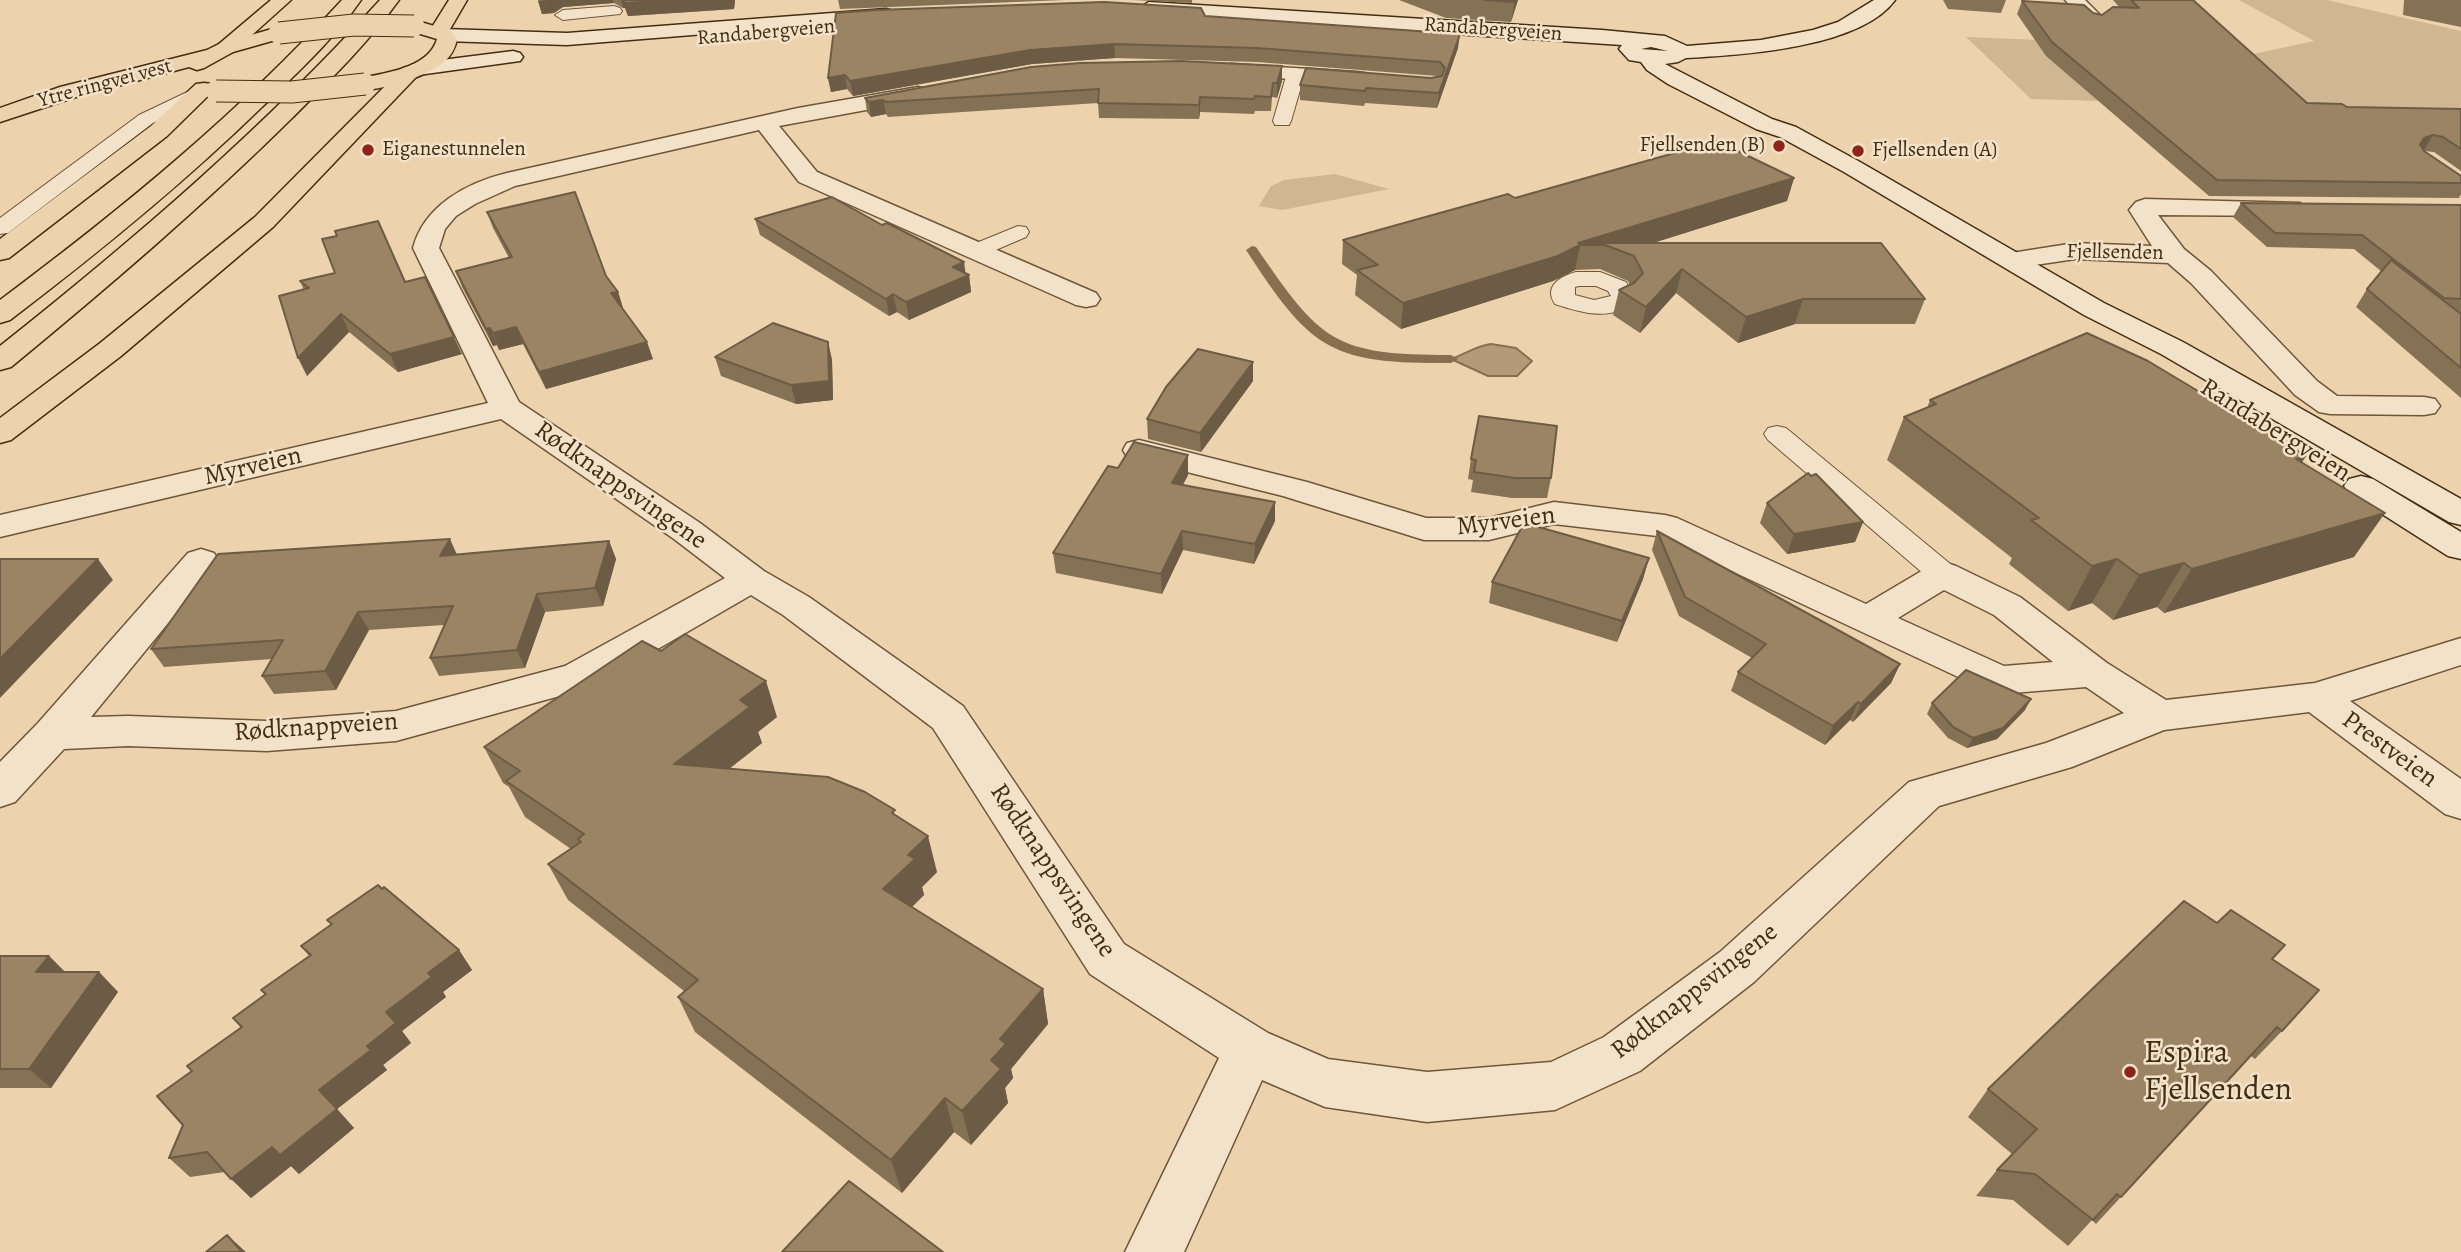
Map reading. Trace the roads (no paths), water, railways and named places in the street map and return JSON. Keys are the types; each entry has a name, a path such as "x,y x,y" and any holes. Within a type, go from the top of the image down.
{"main road":[{"path":"0,252 159,131 206,89 191,78 193,69 282,0"},
{"path":"0,314 158,187 294,63 352,0"},
{"path":"0,361 212,184 337,62 390,0"},
{"path":"0,433 110,350 264,222 414,70 436,59 446,48 447,39 442,34 458,0"},
{"name":"Ytre ringvei vest","path":"0,115 68,92 279,33 354,25 414,26 442,34"},
{"name":"Ytre ringvei vest","path":"0,127 99,97 144,89 292,92 365,83 414,70"}],"street":[{"path":"1647,49 1671,58 1681,53 1744,47 1818,34 1865,17 1886,0"},
{"path":"2074,0 2095,20"},
{"name":"Randabergveien","path":"1128,10 1201,6 1458,37 1647,49 1673,37 1789,22"},
{"name":"Randabergveien","path":"414,70 904,18 567,39 442,34"},
{"name":"Randabergveien","path":"1647,49 1654,66 1676,79 1764,124 1788,132 2015,260 2094,309 2172,348 2461,514"},
{"name":"Randabergveien","path":"1681,53 1700,62 1719,81 1780,121 1788,132"},
{"path":"1206,69 1390,81"},
{"name":"Rødknappsvingene","path":"947,88 765,123 507,180 446,213 432,227 426,248 506,408 687,531 751,579 796,606 948,716 1107,959 1250,1050 1325,1083 1427,1097 1555,1086 1622,1054 1737,967 1924,794 2057,756 2159,716 2316,697 2461,651"},
{"path":"765,123 808,177 1086,299"},
{"name":"Fjellsenden","path":"2175,255 2146,218 2142,210 2145,207 2320,208"},
{"name":"Fjellsenden","path":"2015,260 2041,253 2071,250 2175,255"},
{"name":"Randabergveien","path":"2175,255 2201,277 2283,366 2306,388 2330,405 2424,406"},
{"name":"Randabergveien","path":"2094,309 2150,352 2461,548"},
{"name":"Myrveien","path":"0,526 506,408"},
{"name":"Myrveien","path":"1134,448 1295,489 1424,529 1489,529 1554,513 1665,526 2000,680 2093,674"},
{"path":"0,790 53,734 201,561"},
{"path":"1868,620 1943,574 2007,606 2093,674 2159,716"},
{"name":"Rødknappveien","path":"53,734 128,731 267,736 396,726 578,677 751,579"},
{"name":"Prestveien","path":"2316,697 2461,802"},
{"path":"1154,1252 1250,1050"}],"lane":[{"path":"563,15 614,11"},
{"path":"1282,121 1296,73"},
{"path":"0,228 146,119 173,103 206,89"},
{"path":"977,251 1018,232"},
{"path":"1777,434 1943,574"}],"waterway":[{"path":"1252,250 1293,309 1311,328 1330,342 1352,352 1379,357 1451,359"}],"place":[{"name":"Fjellsenden (B)","path":"1779,146"},
{"name":"Eiganestunnelen","path":"368,150"},
{"name":"Fjellsenden (A)","path":"1858,151"},
{"name":"Espira Fjellsenden","path":"2130,1072"}]}
